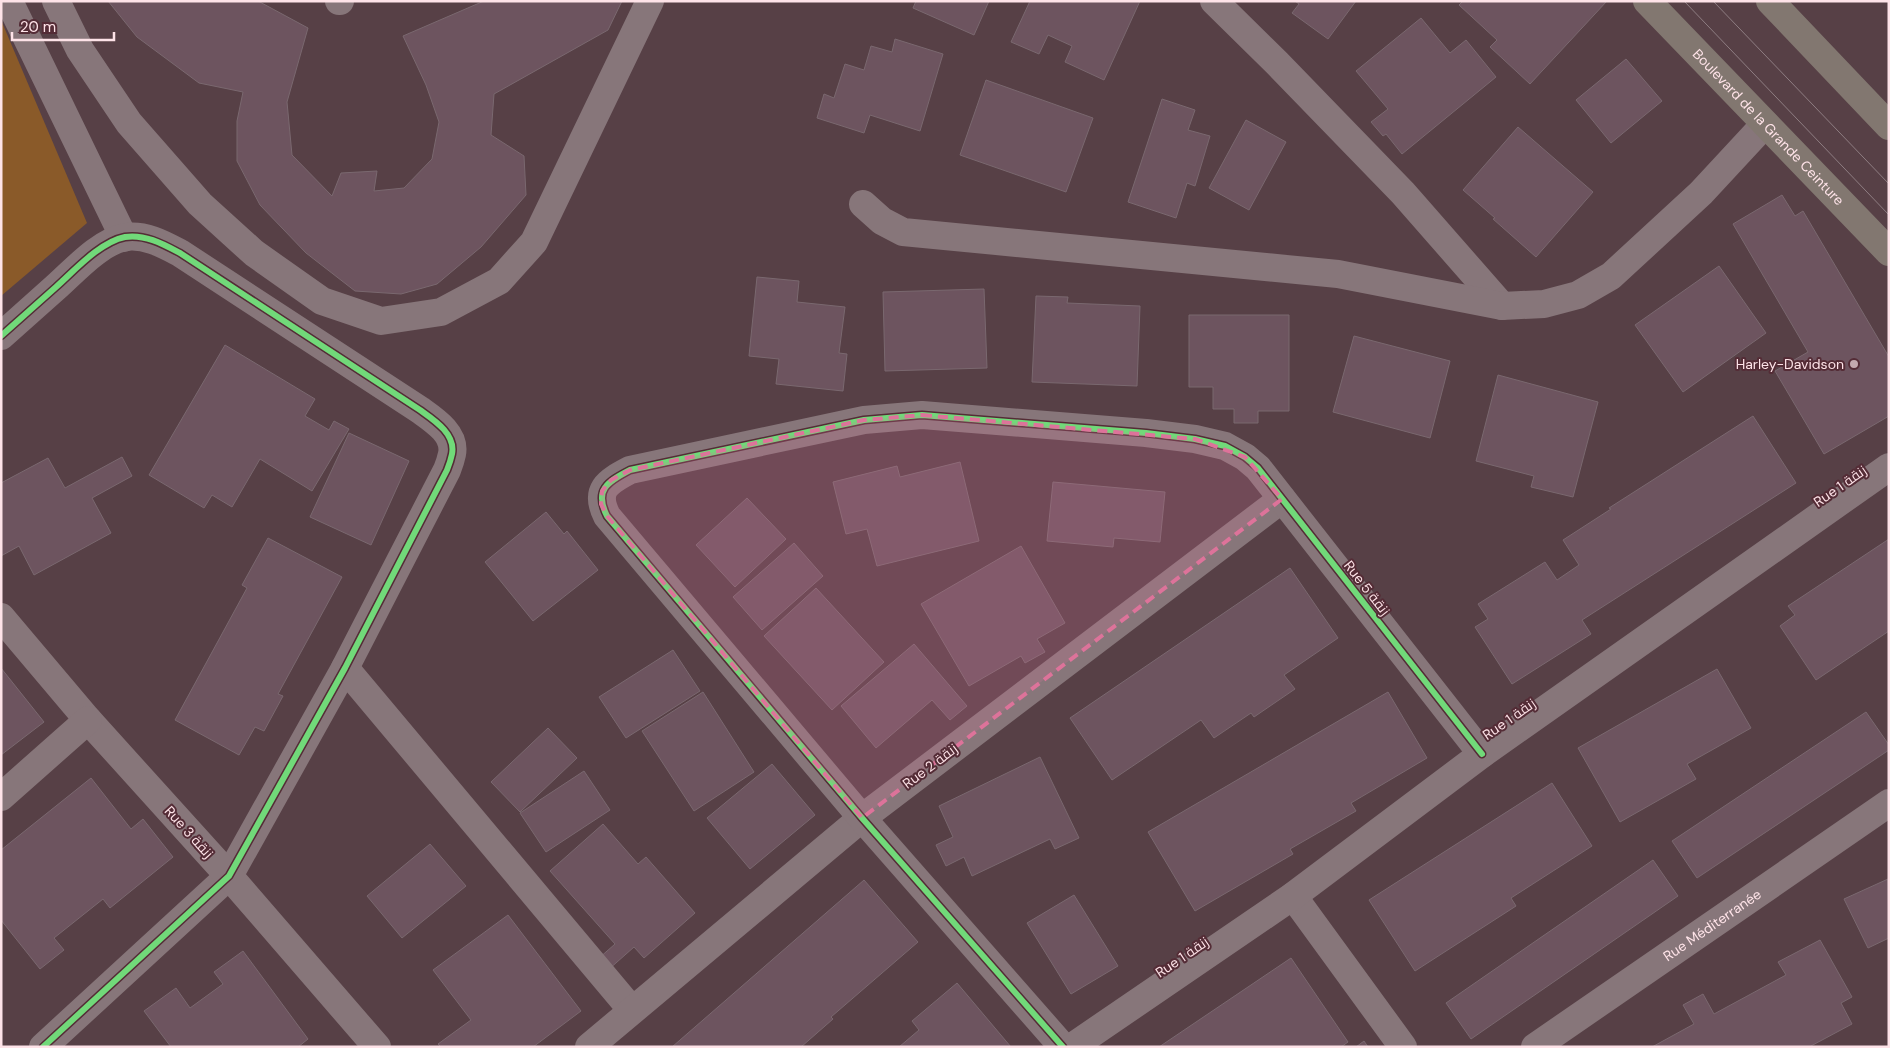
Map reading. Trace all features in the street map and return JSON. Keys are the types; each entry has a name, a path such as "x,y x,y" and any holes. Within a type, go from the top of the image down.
{"main road":[{"name":"Boulevard de la Grande Ceinture","path":"1647,1 1889,252"},
{"path":"1770,1 1889,126"}],"street":[{"path":"9,1 124,238"},
{"path":"56,1 80,50 129,123 200,204 254,253 322,301 382,321 441,312 499,281 534,242 650,1"},
{"path":"1214,1 1403,193 1502,306"},
{"path":"863,204 882,221 903,232 1338,274 1502,306 1544,304 1578,295 1611,276 1700,193 1765,124"},
{"path":"1,336 86,260 106,245 124,238 141,237 161,243 180,253 420,410 438,423 450,437 453,453 447,470 345,668 229,876 43,1047"},
{"name":"Rue 5 زنقة","path":"862,818 607,516 601,504 602,491 611,480 630,470 854,422 922,415 1146,433 1195,439 1225,446 1258,468 1482,754"},
{"name":"Rue 1 زنقة","path":"1072,1047 1293,896 1482,754 1889,467"},
{"name":"Rue 2 زنقة","path":"589,1047 631,1009 862,818 1282,499"},
{"name":"Rue 3 زنقة","path":"1,617 88,720 229,876 377,1047"},
{"path":"345,668 631,1009"},
{"path":"1,797 88,720"},
{"name":"Rue Méditerranée","path":"1535,1047 1889,803"},
{"path":"862,818 1063,1047"},
{"path":"1293,896 1403,1047"}],"highlighted area":[{"path":"922,415 1195,439 1245,457 1282,499 862,818 607,516 601,504 602,491 611,480 630,470 864,420"}],"shaded area":[{"path":"1,20 87,223 1,296"}],"building":[{"path":"108,1 258,1 308,28 287,102 292,155 332,196 341,173 377,171 374,191 404,188 432,159 439,122 426,85 403,36 484,1 622,1 608,30 494,94 491,135 524,156 526,195 481,247 437,284 401,294 355,291 306,253 260,205 237,161 237,121 243,92 199,83 137,37"},
{"path":"916,1 989,1 974,35 913,8"},
{"path":"1030,1 1140,1 1104,80 1065,62 1072,46 1048,35 1039,54 1011,42"},
{"path":"1295,1 1356,1 1328,39 1292,13 1299,4"},
{"path":"1463,1 1607,1 1530,84 1490,47 1497,40 1459,5"},
{"path":"1421,18 1450,53 1466,40 1496,77 1402,154 1386,134 1383,136 1371,122 1388,109 1356,71"},
{"path":"895,39 943,54 920,131 870,115 864,133 817,118 824,94 834,98 845,64 864,70 871,46 892,52"},
{"path":"1626,59 1662,101 1611,143 1576,100"},
{"path":"986,80 1093,118 1066,192 960,155"},
{"path":"1162,99 1195,110 1188,130 1210,136 1195,186 1187,183 1176,218 1128,202"},
{"path":"1246,120 1286,142 1249,210 1209,188"},
{"path":"1518,127 1593,192 1536,257 1463,190"},
{"path":"1782,195 1795,216 1803,211 1889,357 1889,416 1824,454 1775,371 1808,352 1733,224"},
{"path":"1719,266 1766,333 1683,392 1635,325"},
{"path":"757,277 799,281 797,302 845,307 839,353 847,354 843,391 776,384 779,359 749,356"},
{"path":"984,289 987,368 885,371 883,292"},
{"path":"1036,296 1068,297 1067,303 1140,306 1137,386 1032,382"},
{"path":"1189,315 1289,315 1289,411 1258,411 1258,423 1234,423 1234,409 1213,409 1213,387 1189,387"},
{"path":"1354,336 1450,361 1430,438 1333,412"},
{"path":"225,345 315,399 305,416 329,430 334,421 349,429 312,491 260,459 232,507 212,495 204,508 149,475"},
{"path":"1498,375 1598,402 1573,497 1531,487 1534,476 1476,461"},
{"path":"1753,416 1796,483 1582,620 1591,634 1512,684 1475,627 1488,619 1478,604 1545,562 1557,580 1579,565 1563,540 1611,509 1609,508"},
{"path":"349,433 409,461 371,545 310,517"},
{"path":"122,457 132,476 92,498 111,533 34,575 19,546 1,556 1,483 48,458 65,488"},
{"path":"960,462 979,541 877,566 867,529 846,534 833,482 897,466 900,477"},
{"path":"1053,482 1165,492 1160,542 1114,538 1113,547 1047,541"},
{"path":"747,498 786,539 735,587 696,545"},
{"path":"546,512 564,534 567,531 598,570 533,621 485,562"},
{"path":"268,538 342,577 278,694 283,696 264,731 255,727 239,755 175,720 247,588 242,585"},
{"path":"1889,539 1889,631 1816,680 1780,626 1795,615 1788,606"},
{"path":"794,543 823,576 762,630 733,597"},
{"path":"1021,546 1065,623 1037,639 1045,652 1025,663 1021,656 969,686 921,604"},
{"path":"1290,568 1338,638 1284,675 1295,689 1254,717 1251,713 1214,738 1201,720 1112,780 1070,718"},
{"path":"816,588 884,662 832,710 764,636"},
{"path":"914,644 967,706 950,720 932,700 876,748 841,706"},
{"path":"673,650 700,691 626,738 599,697"},
{"path":"1,668 44,722 1,755"},
{"path":"1717,669 1751,728 1687,764 1696,779 1620,822 1578,748"},
{"path":"703,692 754,772 694,811 642,731"},
{"path":"1388,692 1427,758 1351,803 1356,811 1290,849 1293,854 1195,911 1148,832"},
{"path":"1866,712 1889,745 1889,750 1697,878 1672,841"},
{"path":"548,728 577,758 520,812 491,782"},
{"path":"1040,757 1079,838 1055,849 1050,839 972,876 964,857 946,866 936,845 953,837 939,806"},
{"path":"772,764 815,815 750,869 707,818"},
{"path":"584,771 610,810 546,852 520,813"},
{"path":"91,778 131,829 143,819 173,857 110,908 103,899 54,938 64,950 40,969 1,920 1,850"},
{"path":"1552,783 1592,846 1511,898 1516,906 1415,971 1369,900"},
{"path":"603,824 638,864 646,857 695,913 644,958 634,947 608,970 598,959 615,944 550,871"},
{"path":"430,844 466,886 402,938 367,896"},
{"path":"1653,860 1678,896 1471,1039 1446,1003"},
{"path":"1888,879 1889,938 1868,948 1844,899"},
{"path":"864,880 918,942 831,1017 833,1019 801,1047 672,1047"},
{"path":"1074,895 1118,966 1071,994 1027,923"},
{"path":"508,915 581,1011 533,1047 441,1047 438,1044 471,1020 433,970"},
{"path":"1820,940 1852,997 1841,1003 1852,1024 1809,1047 1652,1047 1694,1024 1683,1005 1703,994 1714,1014 1786,975 1778,962"},
{"path":"243,951 308,1039 298,1047 171,1047 144,1011 176,988 190,1008 223,984 214,972"},
{"path":"1291,958 1348,1042 1341,1047 1159,1047"},
{"path":"957,983 1011,1047 899,1047 919,1030 912,1021"},
{"path":"1364,1041 1368,1047 1356,1047"}],"tram line":[{"path":"1684,1 1889,215"},
{"path":"1713,1 1889,184"}],"cycle path":[{"path":"1,336 97,251 125,237 147,238 180,253 420,410 443,428 451,440 452,447 452,456 447,470 345,668 229,876 43,1047"},
{"path":"1063,1047 862,818 607,516 603,507 602,493 609,483 630,470 864,420 922,415 1146,433 1195,439 1225,446 1245,457 1258,468 1482,754"}],"place":[{"name":"Harley-Davidson","path":"1854,364"}]}
